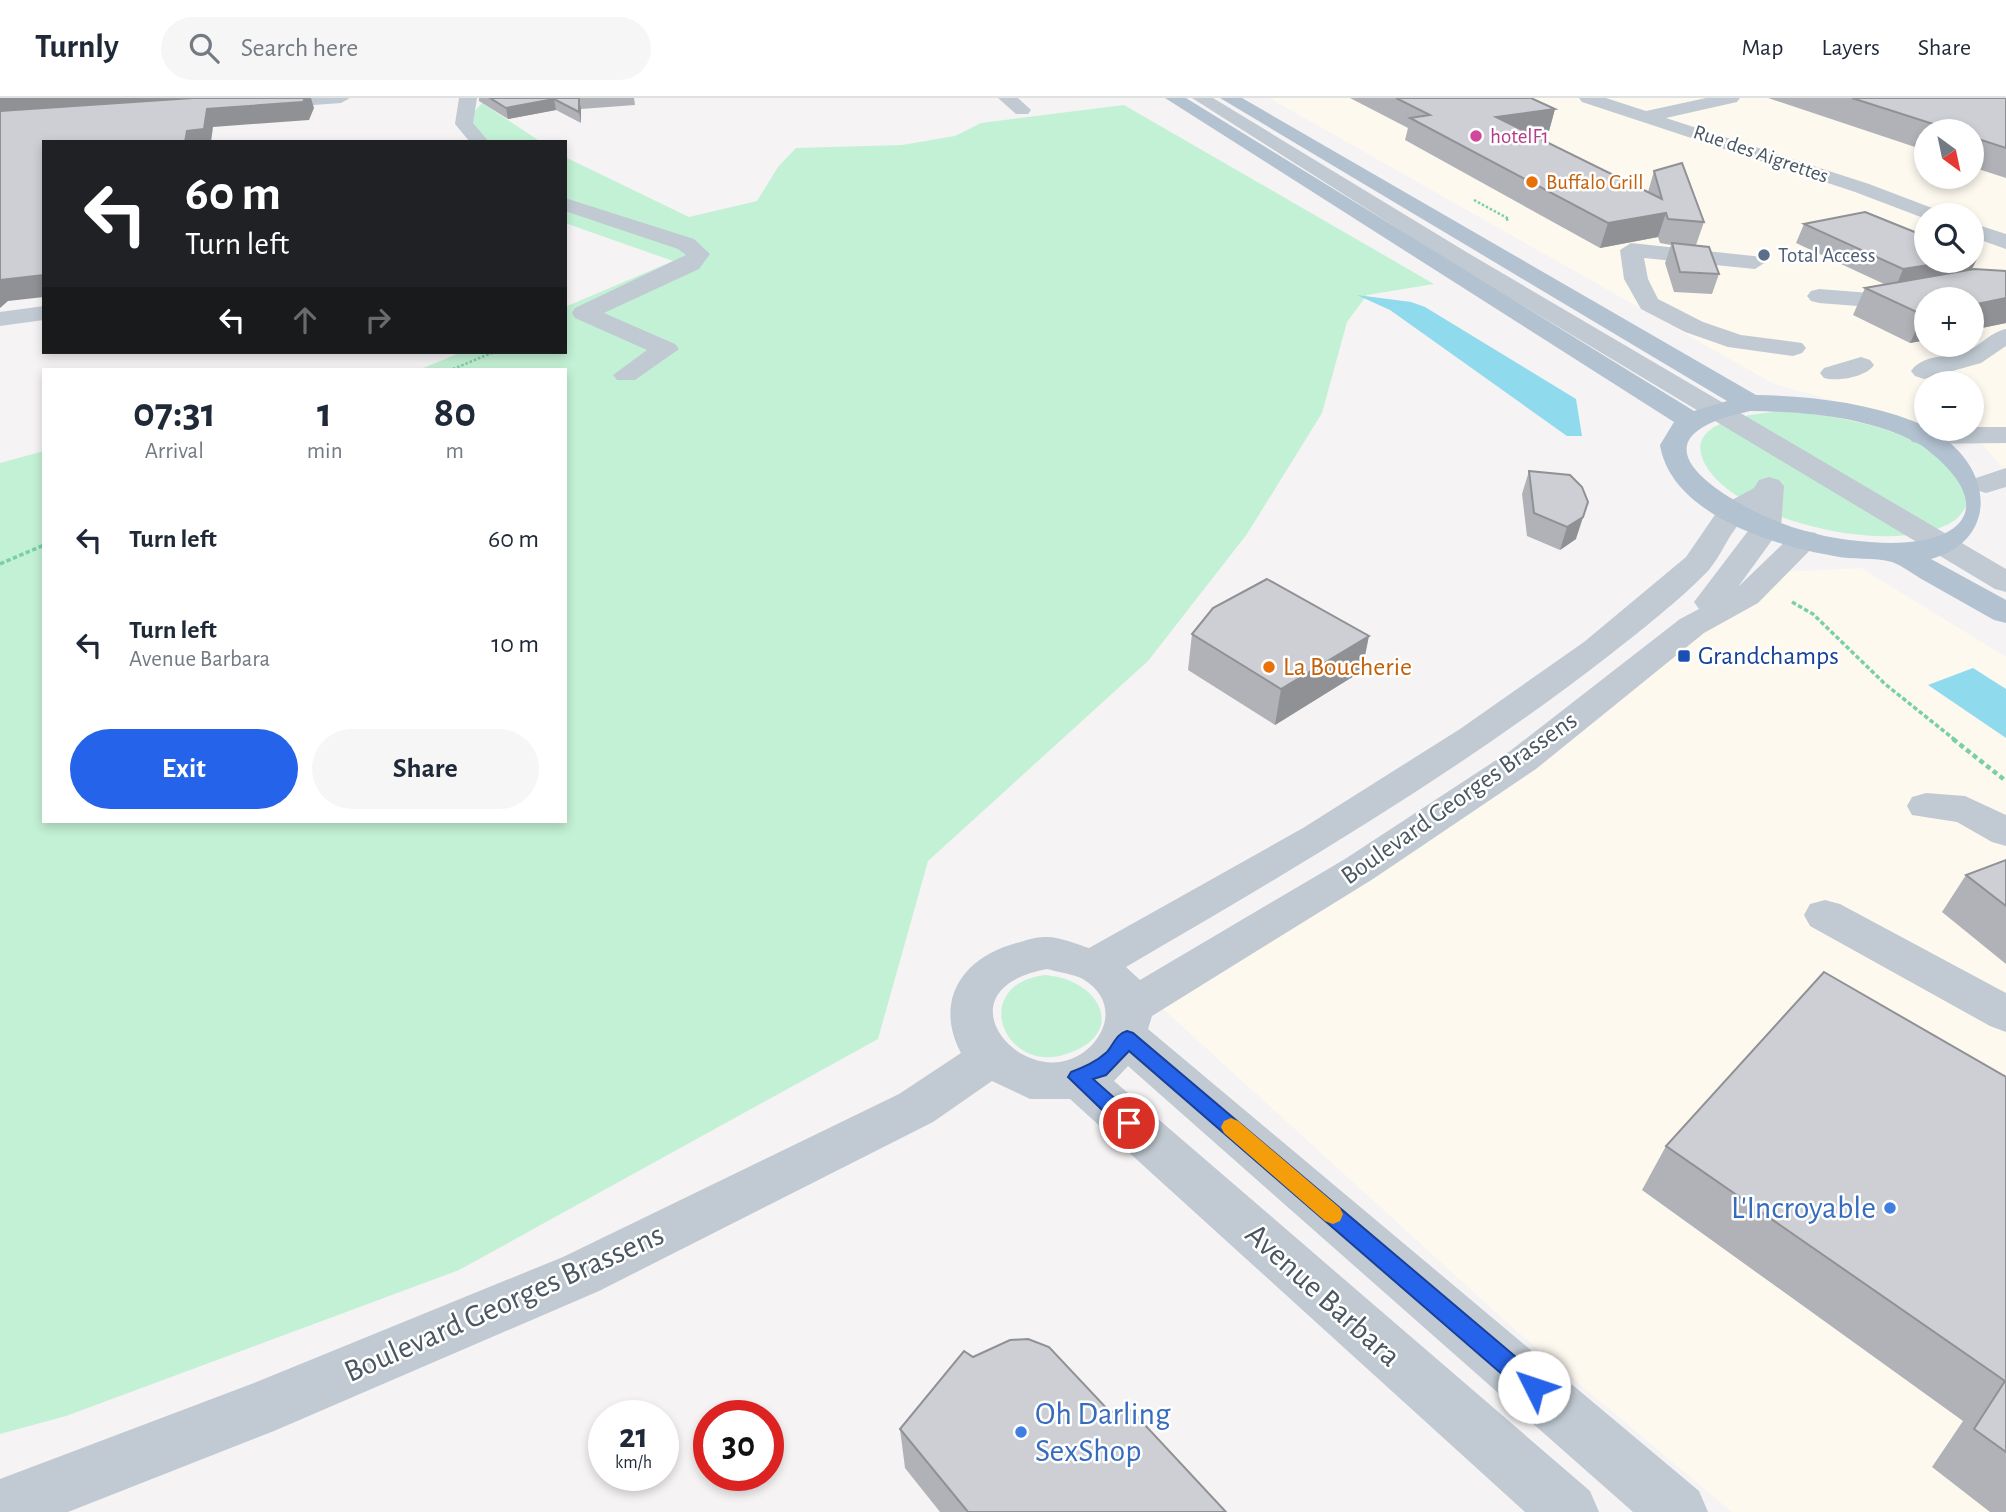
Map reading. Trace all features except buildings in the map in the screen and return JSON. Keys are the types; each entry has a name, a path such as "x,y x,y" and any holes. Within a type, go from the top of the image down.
{"main road":[{"path":"1174,98 1703,414"},
{"path":"1229,98 1750,403"},
{"path":"1914,433 1836,409 1789,403 1750,403 1703,414 1676,434 1673,452 1681,472 1701,492 1732,512 1766,528 1852,550 1898,553 1951,546 1999,526 1994,501 1996,480 1931,441"},
{"path":"1898,553 2006,613"}],"street":[{"path":"240,105 341,98"},
{"path":"468,98 464,124 478,140"},
{"path":"1007,98 1023,110"},
{"path":"1201,98 1460,258 1703,414 1776,445 1951,546 2006,582"},
{"name":"Rue des Aigrettes","path":"1588,98 1648,116 1914,208"},
{"path":"1648,116 1731,98"},
{"path":"567,205 686,244 699,254 691,264 584,313 666,349 626,375"},
{"path":"1984,238 2003,253"},
{"path":"1755,262 1631,250 1636,279 1649,304 1694,327 1737,342 1793,348"},
{"path":"1819,296 1883,301 1961,286 2006,289"},
{"path":"0,319 42,313"},
{"path":"1924,371 1934,365 1980,355 2002,338"},
{"path":"1833,373 1861,365"},
{"path":"1984,435 2006,435"},
{"path":"1692,626 1766,528 1768,492 1776,445"},
{"path":"1732,512 1768,492"},
{"name":"Boulevard Georges Brassens","path":"1094,965 1317,838 1473,737 1596,649 1697,564 1732,512"},
{"name":"Boulevard Georges Brassens","path":"1128,1023 1512,767 1692,626 1747,596 1805,540"},
{"path":"1926,806 1965,809 2006,832"},
{"path":"1825,915 2006,1014"},
{"path":"1047,953 1072,956 1111,976 1123,991 1128,1023 1116,1055 1099,1069 1054,1081 1029,1078 1007,1071 989,1058 975,1040 970,1019 973,999 983,980 1000,966 1022,957 1047,953"},
{"path":"1128,1023 1678,1512"},
{"name":"Boulevard Georges Brassens","path":"0,1509 254,1411 581,1274 916,1108 989,1058"},
{"name":"Avenue Barbara","path":"1077,1077 1569,1512"}],"path":[{"path":"455,368 489,354"},
{"path":"0,564 42,546"},
{"path":"1782,597 1813,614 1885,684 2006,782"}],"shaded area":[{"path":"1269,98 2006,98 2006,472 1981,443 1974,441 1984,441 1984,371 1914,371 1914,423 1774,384"},
{"path":"1861,568 2006,657 2006,1512 1732,1512 1514,1329 1138,986 1517,778 1765,573"}],"green space":[{"path":"482,103 538,140 470,140 460,128"},
{"path":"1124,105 1434,284 1367,295 1347,322 1322,413 1247,534 1148,661 928,861 878,1039 459,1270 66,1416 0,1434 0,463 42,452 42,823 567,823 567,368 423,368 457,354 567,354 567,306 673,261 567,224 567,158 689,217 757,201 778,167 796,148 902,145 955,136 981,123"},
{"path":"1786,411 1831,417 1884,429 1932,450 1951,465 1964,482 1968,504 1955,520 1931,531 1900,536 1827,530 1758,507 1730,491 1711,473 1701,455 1701,442 1709,431 1722,423 1755,414"},
{"path":"1045,975 1080,986 1092,996 1100,1009 1102,1021 1097,1034 1085,1045 1066,1054 1044,1057 1026,1052 1012,1041 1003,1026 1001,1010 1007,995 1021,982"}],"water":[{"path":"1357,295 1411,302 1425,307 1576,399 1582,436 1567,436 1390,310"},
{"path":"1973,668 2006,689 2006,738 1928,685"}],"slow traffic":[{"path":"1231,1127 1333,1214"}],"place":[{"name":"hotelF1","path":"1476,136"},
{"name":"Buffalo Grill","path":"1532,182"},
{"name":"Total Access","path":"1764,255"},
{"name":"Grandchamps","path":"1684,656"},
{"name":"La Boucherie","path":"1269,667"},
{"name":"L'Incroyable","path":"1890,1208"},
{"name":"Oh Darling SexShop","path":"1021,1432"}],"route":[{"path":"1129,1123 1077,1077 1099,1069 1116,1055 1127,1038 1534,1387"}]}
